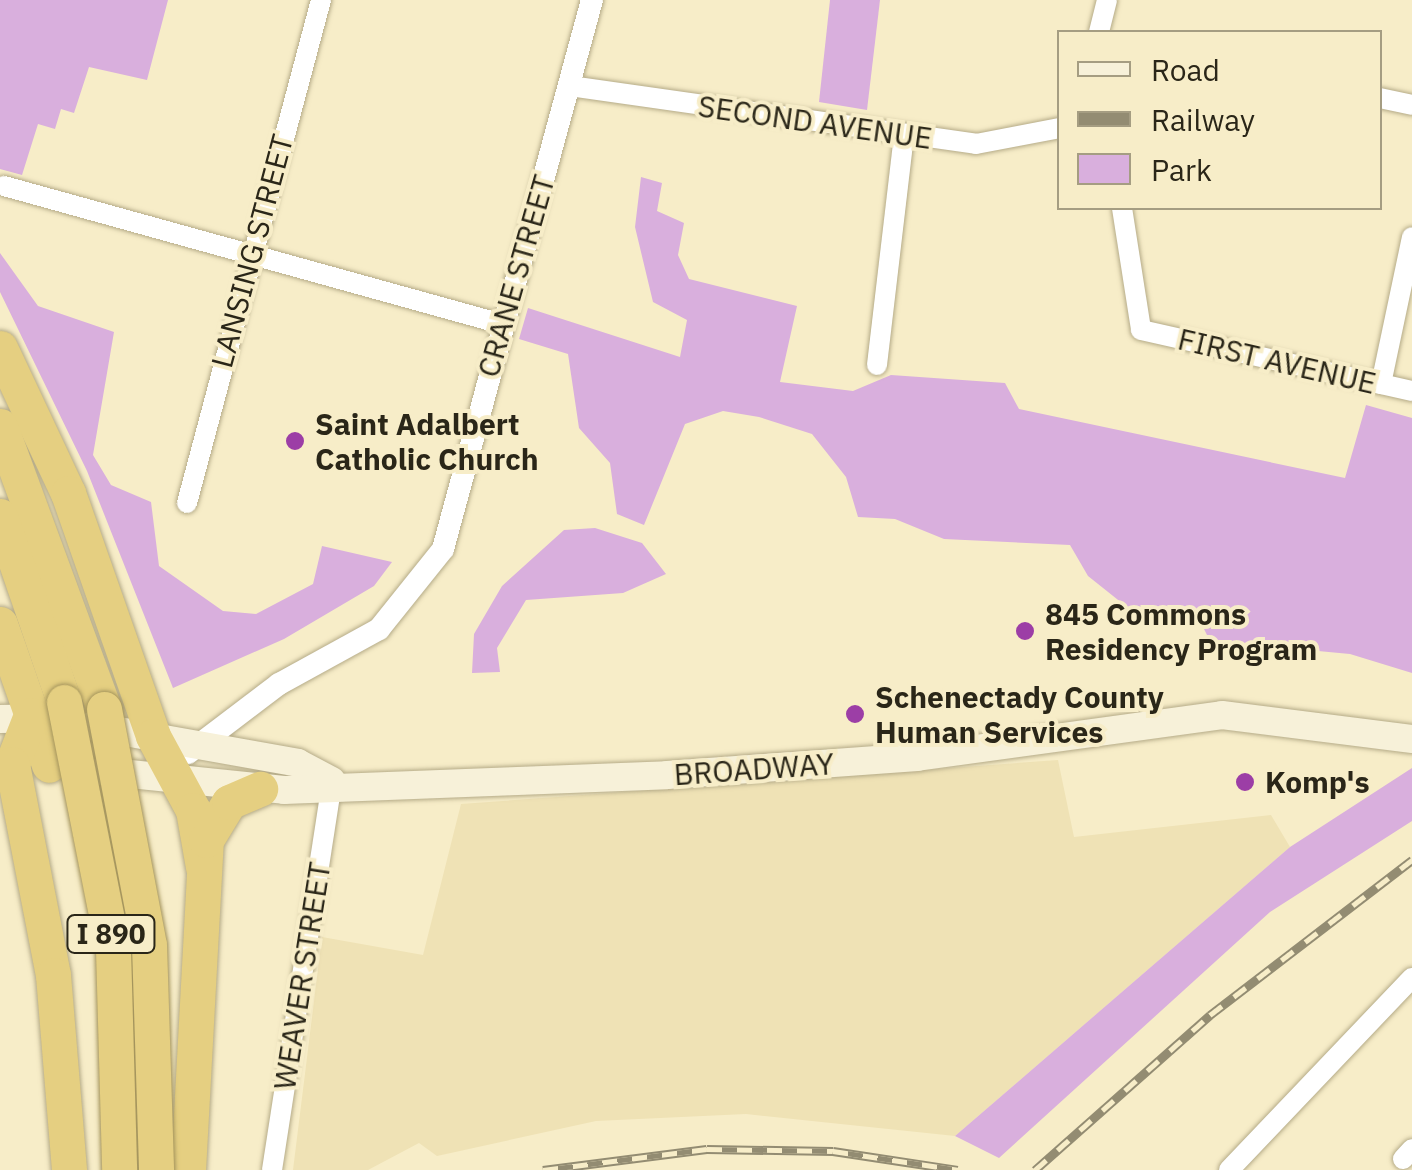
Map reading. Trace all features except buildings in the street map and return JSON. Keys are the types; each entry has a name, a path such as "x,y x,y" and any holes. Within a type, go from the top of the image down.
{"highway":[{"path":"0,348 74,508 153,736 193,810 203,867 188,1170"},
{"name":"I 890","path":"0,426 104,708 149,945 156,1170"},
{"name":"I 890","path":"0,516 64,702 113,949 120,1170"},
{"path":"0,628 0,662"},
{"path":"0,628 16,717 4,774 25,825 52,975 69,1170"},
{"path":"16,717 49,765"},
{"path":"203,867 219,812 260,789"}],"main road":[{"name":"BROADWAY","path":"4,774 49,765 260,789 332,781 785,768 1222,715 1412,739"},
{"name":"BROADWAY","path":"16,717 193,742 298,763 332,781"}],"street":[{"name":"LANSING STREET","path":"187,503 321,0"},
{"name":"CRANE STREET","path":"193,742 379,629 411,599 442,549 592,0"},
{"path":"1100,30 1107,0"},
{"name":"SECOND AVENUE","path":"570,86 976,144 1057,129"},
{"path":"1382,98 1412,105"},
{"path":"877,365 904,136"},
{"path":"4,186 502,324"},
{"name":"FIRST AVENUE","path":"1122,210 1141,330 1412,392"},
{"path":"1381,384 1412,238"},
{"path":"176,780 193,742"},
{"name":"WEAVER STREET","path":"272,1170 332,781"},
{"path":"1230,1170 1412,978"}],"shaded area":[{"path":"1058,760 1074,837 1271,815 1290,847 955,1136 746,1114 596,1121 437,1156 419,1143 368,1170 293,1170 322,937 423,955 461,804"}],"green space":[{"path":"0,0 168,0 147,80 89,67 74,113 61,109 55,129 38,124 22,175 0,169"},
{"path":"830,0 880,0 867,110 819,102"},
{"path":"641,177 662,183 657,211 684,223 678,255 689,279 797,306 780,382 853,391 891,375 1005,383 1019,409 1345,478 1366,405 1412,418 1412,673 1350,654 1210,641 1202,625 1152,627 1088,576 1070,545 944,539 895,519 858,517 846,477 812,434 759,417 723,411 685,424 644,525 617,514 610,463 579,428 568,354 519,339 528,308 680,357 687,320 653,302 635,227"},
{"path":"0,253 38,306 114,332 93,455 111,485 151,502 159,566 223,611 256,614 313,584 322,546 392,562 374,586 284,639 173,688 87,471 0,292"},
{"path":"595,528 642,543 666,574 623,593 526,600 497,648 500,672 472,673 474,634 502,586 564,530"},
{"path":"1412,768 1412,821 1270,912 999,1158 955,1136 1290,847"}],"railway":[{"path":"1035,1170 1210,1015 1412,860"},
{"path":"543,1170 707,1149 833,1151 958,1170"}],"place":[{"name":"Saint Adalbert Catholic Church","path":"295,441"},
{"name":"845 Commons Residency Program","path":"1025,631"},
{"name":"Schenectady County Human Services","path":"855,714"},
{"name":"Komp's","path":"1245,782"}]}
